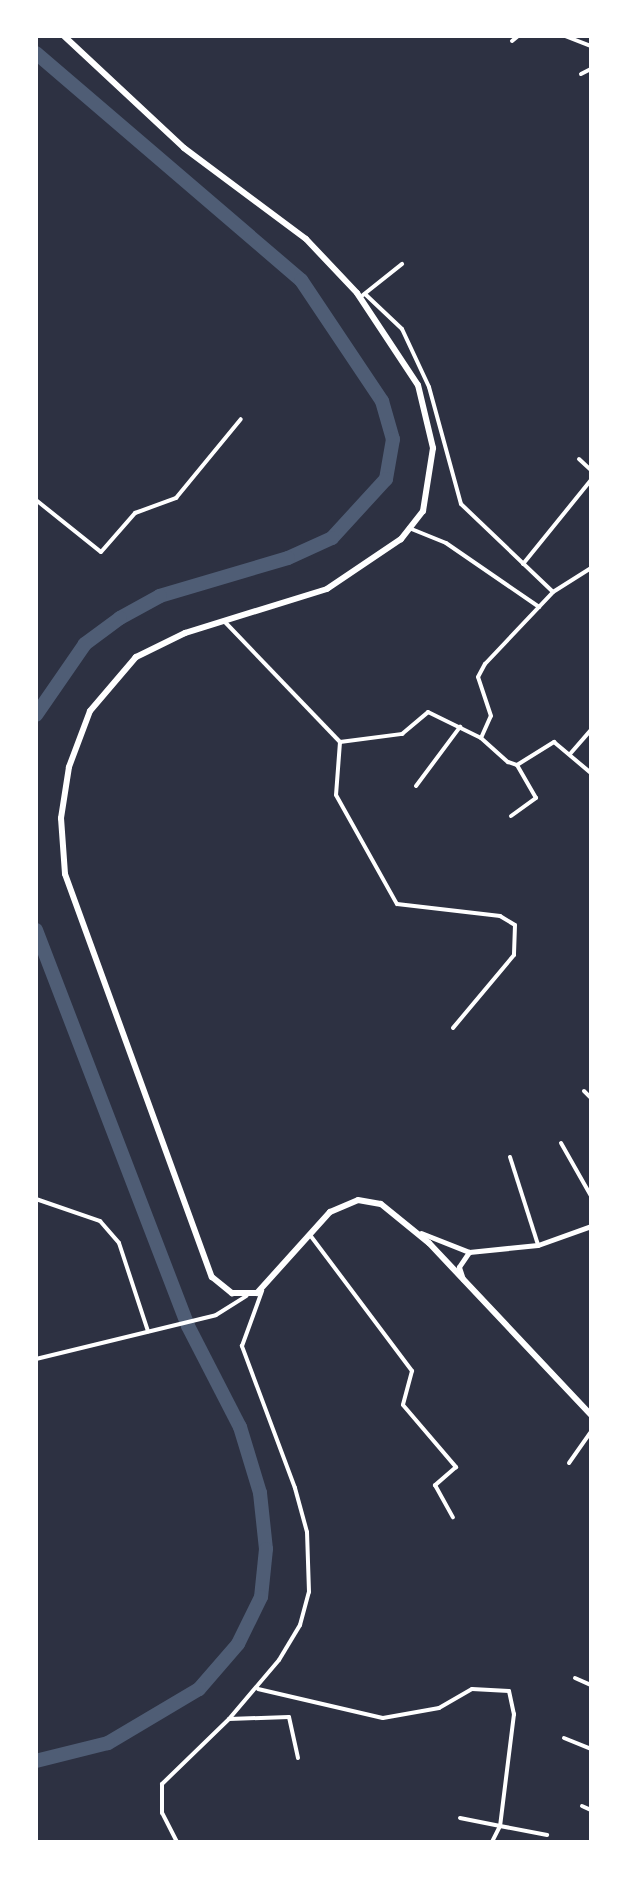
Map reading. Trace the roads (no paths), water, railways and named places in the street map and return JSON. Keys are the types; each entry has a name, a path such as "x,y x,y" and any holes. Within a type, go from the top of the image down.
{"main road":[{"path":"64,36 184,148 306,239 362,296 404,358 428,418 428,492 409,528 327,589 157,644 111,681 77,739 62,846 80,923 212,1277 227,1291 247,1296 262,1291 330,1212 358,1200 388,1207 429,1243 591,1415"},
{"path":"411,1227 469,1252 538,1245 591,1226"},
{"path":"463,1280 459,1267 469,1252"}],"street":[{"path":"512,41 518,36"},
{"path":"565,36 591,46"},
{"path":"581,74 591,69"},
{"path":"402,264 362,296 402,329 429,387 461,504 553,592"},
{"path":"36,500 101,552 135,513 176,498 241,419"},
{"path":"579,459 591,470"},
{"path":"523,564 591,480"},
{"path":"409,528 446,543 539,607"},
{"path":"481,738 491,716 478,677 553,592 591,568"},
{"path":"224,621 340,742 336,795 397,904 421,912 500,916 518,931 502,972 453,1028"},
{"path":"340,742 402,734 428,712 481,738 517,765 536,798 511,816"},
{"path":"416,786 460,727"},
{"path":"570,754 591,730"},
{"path":"517,765 554,742 591,773"},
{"path":"584,1091 591,1098"},
{"path":"561,1143 591,1196"},
{"path":"510,1157 538,1245"},
{"path":"36,1199 100,1221 119,1243 148,1332"},
{"path":"310,1235 412,1371 403,1405 456,1467 435,1485 453,1517"},
{"path":"177,1842 162,1813 162,1784 258,1689 300,1625 309,1592 307,1532 295,1488 242,1346 262,1291"},
{"path":"36,1359 216,1315 247,1296"},
{"path":"569,1463 591,1431"},
{"path":"575,1678 591,1685"},
{"path":"258,1689 383,1718 439,1708 472,1689 509,1691 514,1714 500,1826 492,1842"},
{"path":"229,1719 289,1717 298,1758"},
{"path":"564,1738 591,1749"},
{"path":"582,1806 591,1810"},
{"path":"460,1818 547,1835"}],"waterway":[{"path":"36,53 301,280 382,401 393,439 386,479 332,538 288,558 160,596 120,618 85,644 36,715"},
{"path":"36,930 188,1326 240,1427 260,1493 266,1549 261,1597 238,1644 199,1689 108,1743 36,1761"}]}
